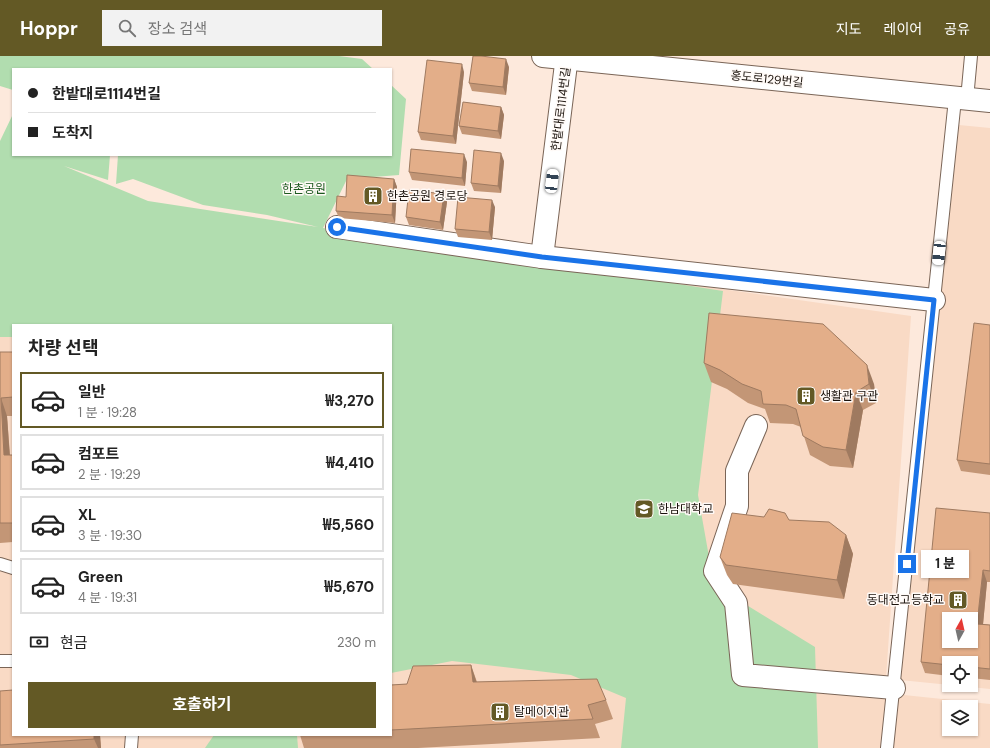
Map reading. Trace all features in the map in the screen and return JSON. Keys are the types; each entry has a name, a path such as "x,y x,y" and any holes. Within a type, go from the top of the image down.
{"street":[{"name":"홍도로129번길","path":"543,56 567,57 990,101"},
{"name":"한밭대로1114번길","path":"542,257 567,57"},
{"path":"337,227 542,257 934,300"},
{"path":"756,426 737,471 737,506 715,571 736,602 743,675 894,688"}],"lane":[{"path":"887,748 934,300 961,99 971,56"},
{"path":"0,564 12,568"},
{"path":"0,661 12,662"},
{"path":"131,748 132,736"}],"shaded area":[{"path":"959,125 990,128 990,689 978,688 978,656 942,656 942,684 900,680"},
{"name":"한남대학교","path":"0,142 12,154 12,156 16,156 148,202 505,258 911,316 885,693 952,700 942,700 942,736 978,736 978,703 990,704 990,748 0,748"}],"green space":[{"path":"0,56 339,56 362,59 372,68 12,68 12,90 0,86"},
{"name":"한남대학교","path":"392,86 406,99 399,175 347,179 323,228 723,291 698,495 714,585 815,647 818,748 621,748 626,698 571,675 452,661 392,673 392,324 12,324 12,337 0,337 0,141 12,116 12,156 110,156 108,180 64,166 148,201 318,227 267,215 203,205 133,179 116,184 118,156 392,156"},
{"path":"213,736 297,736 298,748 205,748"}],"building":[{"path":"473,56 506,59 503,87 469,83"},
{"path":"427,60 462,64 453,136 418,132"},
{"path":"463,102 501,107 498,131 459,126"},
{"path":"411,149 464,154 462,178 409,172"},
{"path":"474,150 501,153 498,186 471,183"},
{"name":"한촌공원 경로당","path":"347,175 394,179 392,215 336,211 337,196 346,197"},
{"path":"409,190 444,194 440,222 406,217"},
{"path":"458,197 492,200 489,232 455,229"},
{"name":"생활관 구관","path":"709,313 823,324 867,365 869,384 856,392 846,450 823,447 803,436 796,409 786,405 763,404 761,391 742,384 720,370 704,363"},
{"path":"974,323 990,325 990,464 957,460"},
{"path":"0,352 12,352 12,397 1,398 4,455 12,455 12,523 0,523"},
{"name":"동대전고등학교","path":"936,508 990,513 990,571 983,570 978,615 978,612 942,612 942,648 978,648 978,624 990,625 990,669 978,668 978,656 942,656 942,664 921,662"},
{"path":"769,509 785,513 789,520 829,522 846,535 837,580 726,565 720,557 732,513 764,517"},
{"path":"471,665 473,682 597,679 606,700 588,705 593,719 392,730 392,685 407,684 413,666"},
{"path":"12,690 12,736 94,736 94,739 0,745 0,691"}],"place":[{"name":"한촌공원 경로당","path":"373,196"},
{"name":"생활관 구관","path":"806,396"},
{"name":"한남대학교","path":"644,509"},
{"name":"동대전고등학교","path":"958,600"},
{"name":"탈메이지관","path":"500,712"}],"route":[{"path":"337,227 542,257 934,300 907,564"}],"park label":[{"name":"한촌공원","path":"304,189"}]}
